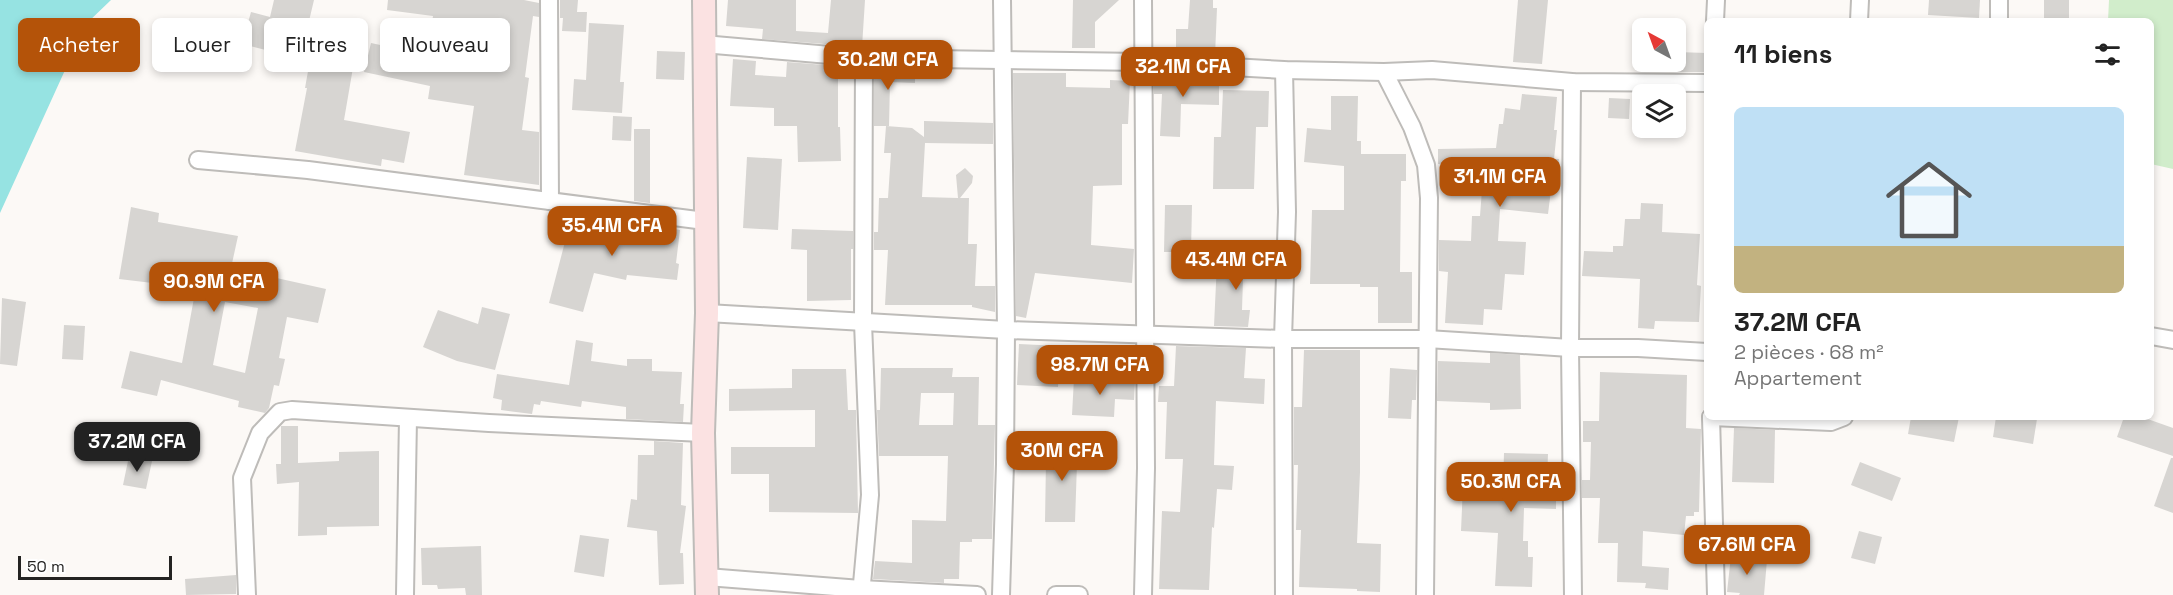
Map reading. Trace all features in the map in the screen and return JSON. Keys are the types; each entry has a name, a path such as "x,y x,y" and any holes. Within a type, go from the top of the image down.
{"street":[{"path":"549,0 550,201"},
{"path":"704,0 707,313 703,433 707,586 977,595"},
{"path":"1001,595 1006,330 1002,0"},
{"path":"1143,0 1146,468 1143,595"},
{"path":"1715,18 1716,0"},
{"path":"1859,18 1860,0"},
{"path":"1999,0 1999,18"},
{"path":"703,44 864,58 1144,62 1284,70 1384,72 1432,70 1572,82 1704,83"},
{"path":"861,592 870,495 863,323 864,58"},
{"path":"1284,70 1287,212 1283,339 1284,595"},
{"path":"1384,72 1412,127 1426,165 1429,198 1425,595"},
{"path":"1572,82 1570,348 1573,595"},
{"path":"198,160 308,170 705,221"},
{"path":"707,313 1006,330 1283,339 1427,339 1570,348 1638,348 1704,352"},
{"path":"2154,337 2173,340"},
{"path":"247,595 242,478 260,433 280,412 292,410 703,433"},
{"path":"405,595 408,418"},
{"path":"1711,420 1716,595"},
{"path":"1783,420 1831,422 1836,420"},
{"path":"1056,595 1078,595"}],"green space":[{"path":"2109,0 2173,0 2173,169 2154,165 2154,18 2108,18"}],"water":[{"path":"0,0 111,0 92,18 18,18 18,72 64,72 0,213"}],"building":[{"path":"274,0 314,0 310,18 264,18 264,50 252,47 252,18 249,18 251,12 270,17"},
{"path":"388,0 524,0 539,3 539,17 533,16 525,77 529,78 522,130 539,132 539,185 464,175 474,106 428,99 430,86 364,72 368,72 371,43 380,45 380,72 510,72 510,18 433,18 433,16 387,10"},
{"path":"560,0 578,0 577,12 587,12 586,32 562,31 563,18 560,18"},
{"path":"728,0 796,0 796,31 828,33 831,0 865,0 862,47 762,39 763,29 726,26"},
{"path":"1073,0 1119,0 1095,22 1095,48 1072,48"},
{"path":"1190,0 1213,0 1213,8 1217,8 1215,56 1176,53 1176,29 1188,29"},
{"path":"1518,0 1548,0 1542,64 1513,62"},
{"path":"1929,0 1980,0 1979,18 1928,15"},
{"path":"2044,0 2069,0 2069,18 2044,18"},
{"path":"589,23 624,25 620,82 624,82 622,113 572,110 574,79 586,80"},
{"path":"657,51 685,52 684,80 656,79"},
{"path":"1686,52 1704,53 1704,72 1686,72"},
{"path":"733,59 756,61 755,75 786,77 787,62 838,66 838,127 840,127 841,161 798,162 797,126 774,126 774,108 730,106"},
{"path":"874,69 915,69 915,83 890,82 889,126 874,126"},
{"path":"308,72 352,72 344,120 410,132 404,163 382,159 381,166 295,151 307,88 305,88"},
{"path":"1013,73 1066,73 1066,87 1110,88 1110,80 1130,81 1128,124 1122,124 1122,185 1093,186 1091,245 1134,249 1132,283 1035,273 1026,318 1016,316"},
{"path":"1175,74 1219,77 1219,105 1181,104 1180,137 1160,136 1162,94 1154,94 1154,75 1175,76"},
{"path":"1223,90 1269,91 1268,127 1256,127 1254,189 1213,189 1214,137 1221,137"},
{"path":"1522,94 1557,97 1554,159 1559,159 1557,182 1552,182 1548,214 1500,209 1498,241 1526,242 1524,275 1505,274 1502,310 1484,309 1483,325 1445,323 1448,272 1439,271 1439,240 1471,241 1472,216 1480,216 1484,163 1438,164 1438,149 1496,148 1499,124 1503,124 1505,108 1520,110"},
{"path":"1331,96 1358,96 1357,141 1361,141 1361,154 1406,154 1406,181 1401,181 1400,272 1412,272 1412,323 1378,323 1378,287 1360,287 1360,284 1310,284 1312,210 1344,210 1344,166 1304,162 1307,128 1331,130"},
{"path":"1609,98 1630,99 1629,119 1608,118"},
{"path":"613,116 632,117 631,141 612,140"},
{"path":"924,121 993,123 993,144 925,143 922,197 958,198 956,175 965,168 973,176 972,183 960,198 969,198 968,244 977,244 975,286 995,286 995,312 972,307 972,305 885,305 888,250 874,250 874,232 878,232 879,198 888,198 891,153 884,153 886,126 912,128 924,137"},
{"path":"634,129 650,129 650,203 634,201"},
{"path":"747,157 782,159 778,230 743,228"},
{"path":"1641,203 1663,204 1662,232 1700,234 1697,285 1701,286 1699,322 1655,321 1654,329 1638,328 1640,279 1582,276 1584,251 1613,252 1613,246 1623,246 1625,219 1640,219"},
{"path":"1165,205 1192,205 1191,252 1164,252"},
{"path":"131,207 159,213 158,222 238,236 231,268 326,289 318,323 287,317 279,358 285,359 279,386 274,385 269,408 265,413 238,407 239,401 161,380 157,396 121,388 130,351 182,363 194,298 185,296 186,287 119,279","holes":["225,302 258,308 245,373 213,365"]},
{"path":"572,215 621,226 622,221 680,230 676,263 679,264 677,280 627,275 626,280 594,273 583,312 549,303"},
{"path":"792,229 853,231 851,300 807,301 807,250 791,249"},
{"path":"1217,262 1275,264 1274,279 1243,279 1242,310 1250,310 1248,327 1214,326"},
{"path":"2,298 26,302 17,366 0,364"},
{"path":"482,307 510,314 495,370 457,361 423,347 438,310 478,324"},
{"path":"64,325 85,326 83,360 62,359"},
{"path":"576,340 593,343 591,361 627,366 627,359 652,359 652,371 682,372 680,404 684,404 683,422 626,419 626,407 582,401 581,407 541,401 540,405 534,404 532,414 501,410 502,400 493,398 497,374 569,385"},
{"path":"1019,344 1060,346 1058,387 1017,385"},
{"path":"1176,346 1246,348 1244,378 1265,379 1264,404 1216,401 1214,465 1234,466 1232,490 1217,489 1214,528 1212,527 1209,590 1159,589 1162,511 1180,512 1183,459 1165,459 1167,402 1158,402 1159,386 1174,386"},
{"path":"1304,350 1360,350 1360,472 1357,543 1381,544 1380,592 1299,587 1301,530 1296,530 1298,465 1294,465 1294,407 1302,407"},
{"path":"1490,353 1520,355 1521,409 1490,410 1490,403 1437,401 1438,361 1490,363"},
{"path":"881,368 953,368 952,377 979,377 978,425 995,425 992,539 972,539 972,542 960,542 959,579 944,579 944,583 873,579 875,561 912,563 912,520 946,521 948,456 879,456 877,410 880,410","holes":["921,393 954,393 953,425 919,425"]},
{"path":"1390,368 1417,370 1416,400 1412,400 1411,419 1388,418"},
{"path":"792,369 846,369 848,410 856,410 858,513 769,512 769,474 731,474 731,447 815,447 815,410 729,411 729,389 792,388"},
{"path":"1600,372 1687,375 1686,428 1701,429 1699,512 1694,512 1694,516 1686,516 1684,535 1643,531 1642,566 1669,568 1668,590 1645,588 1646,583 1617,582 1618,543 1598,543 1600,498 1582,498 1582,480 1590,480 1591,442 1583,442 1583,421 1599,421"},
{"path":"1074,378 1135,382 1134,400 1115,399 1114,417 1072,415"},
{"path":"1910,420 1958,420 1954,442 1908,434"},
{"path":"1996,420 2037,420 2033,444 1993,437"},
{"path":"2123,420 2150,420 2173,428 2173,456 2117,437"},
{"path":"281,426 298,426 298,463 339,461 339,452 379,451 379,526 327,527 327,535 298,536 299,482 277,484 276,464 281,464"},
{"path":"1734,428 1775,430 1774,483 1732,482"},
{"path":"1060,434 1078,434 1075,522 1045,522 1046,460 1059,460"},
{"path":"654,441 683,443 681,505 686,506 680,553 683,553 684,584 659,585 657,531 627,527 631,499 637,500 638,455 654,455"},
{"path":"1504,453 1548,454 1547,479 1561,480 1561,497 1556,497 1556,509 1524,508 1523,541 1528,541 1528,557 1533,557 1532,587 1495,586 1498,533 1461,531 1463,485 1503,486"},
{"path":"129,456 152,461 146,489 123,485"},
{"path":"2171,458 2173,458 2173,513 2154,506"},
{"path":"1860,462 1901,478 1892,501 1851,485"},
{"path":"1859,531 1882,537 1875,564 1851,558"},
{"path":"580,535 609,539 604,577 574,572"},
{"path":"481,546 482,595 466,595 465,588 438,589 437,585 422,585 421,548"},
{"path":"1731,556 1767,560 1764,595 1739,595 1740,593 1727,592"},
{"path":"236,575 236,594 186,595 185,579"}]}
